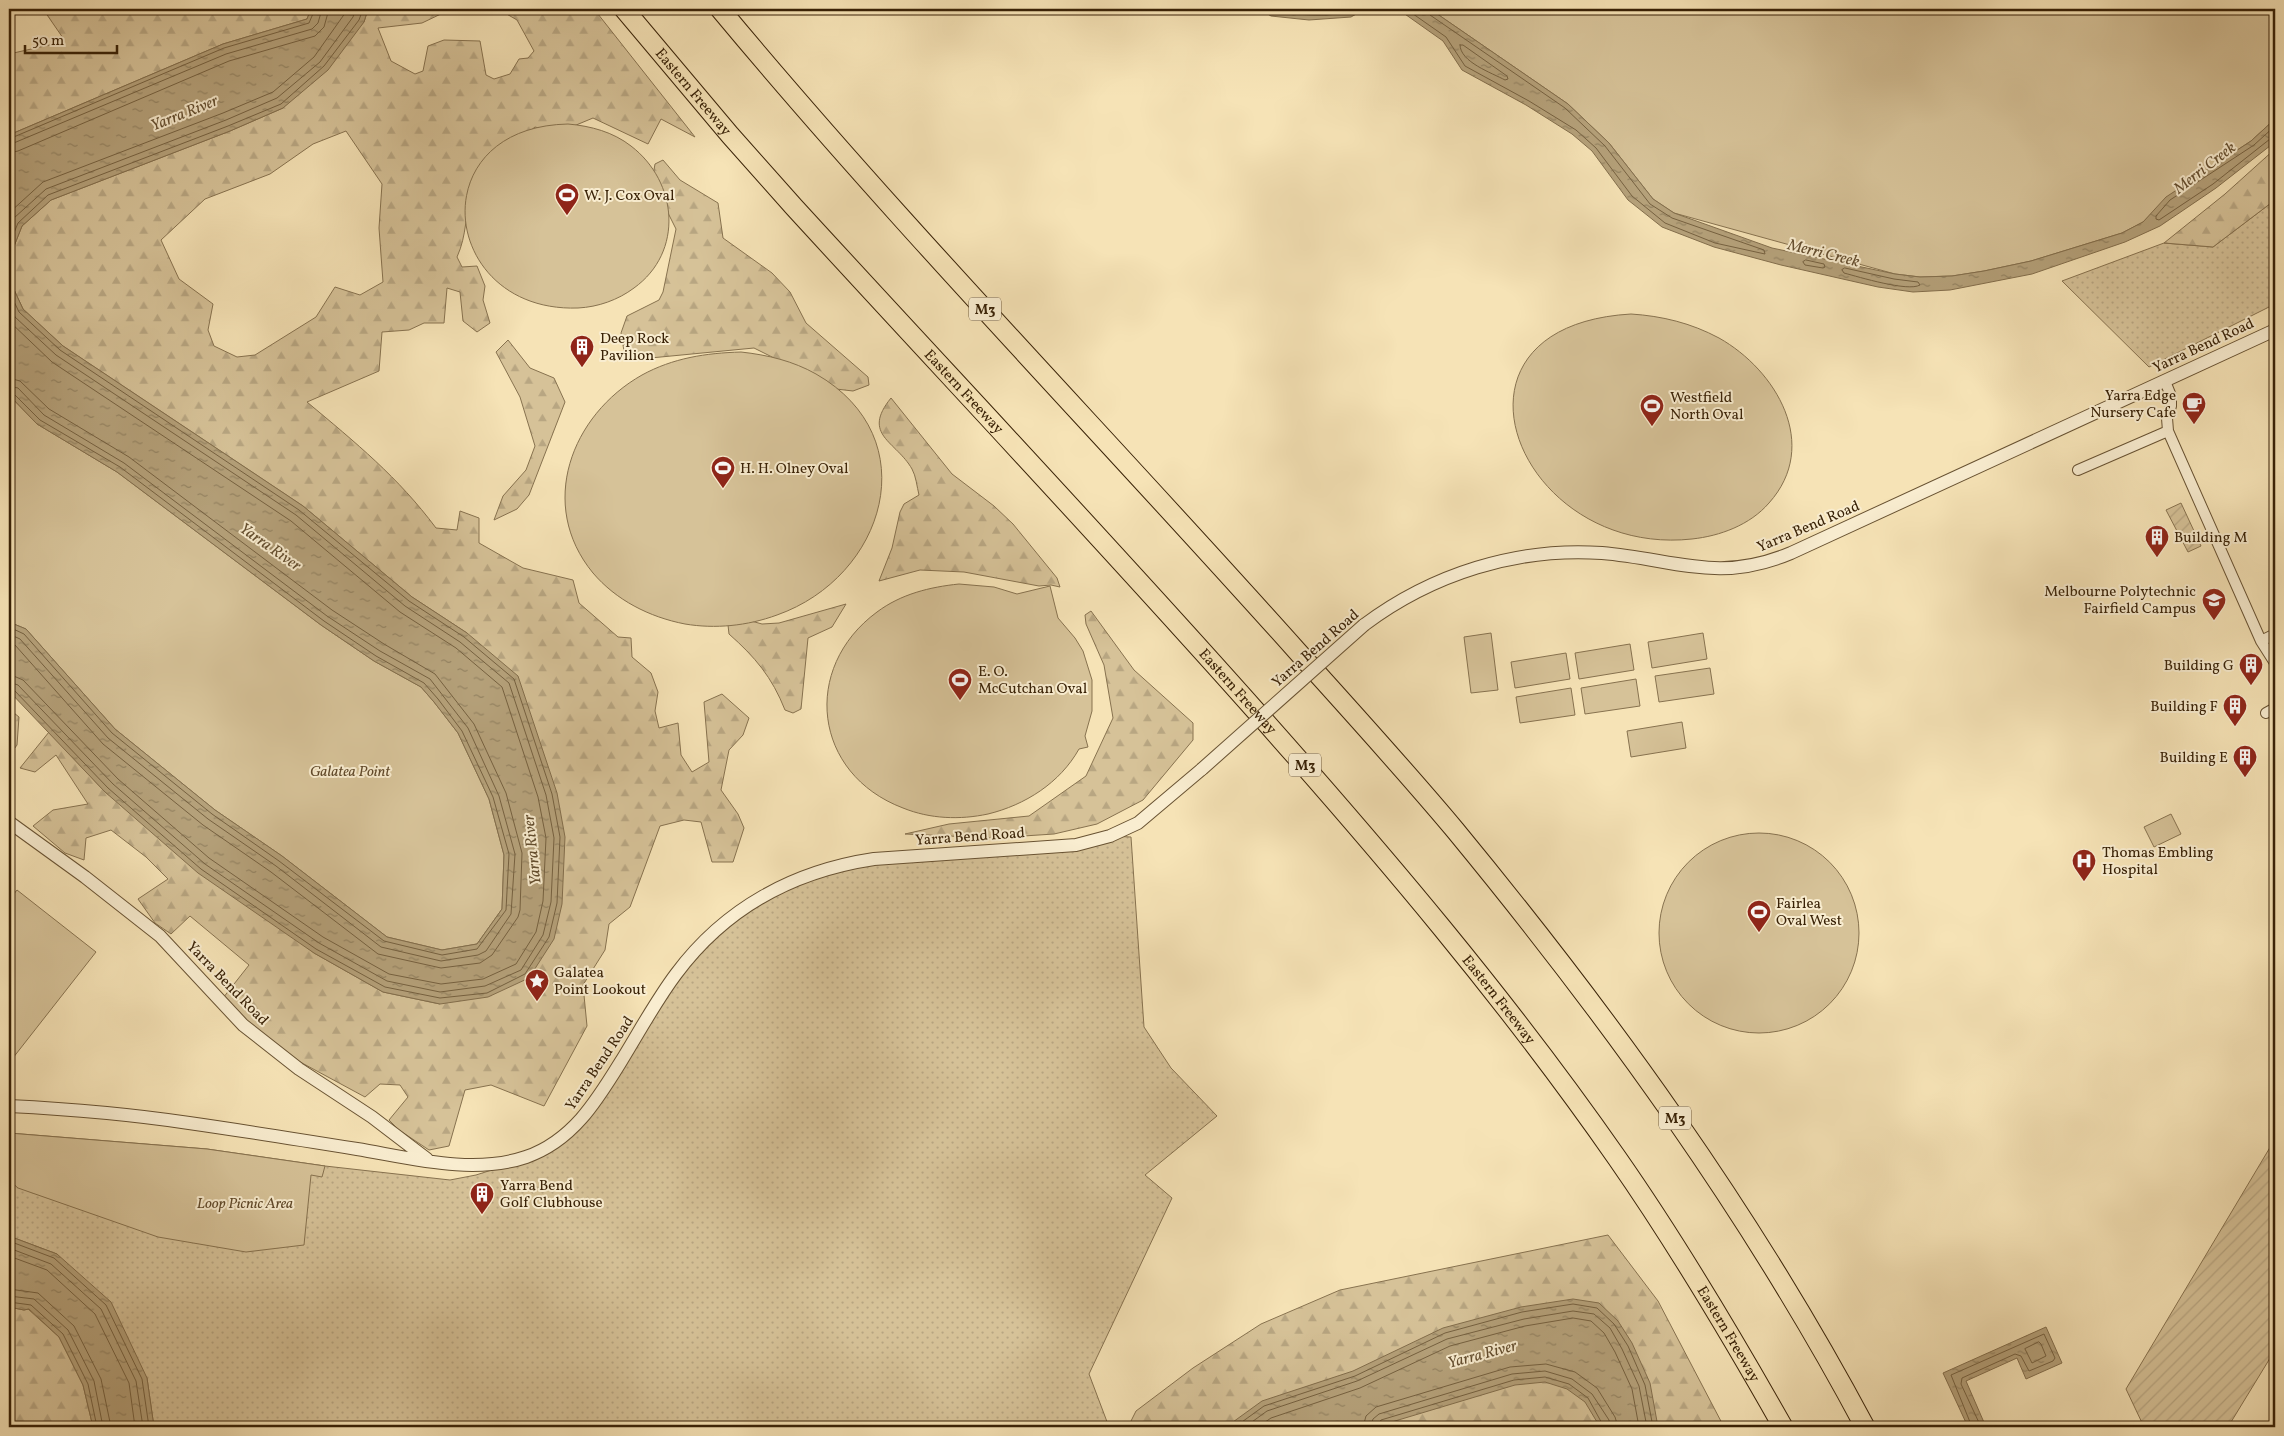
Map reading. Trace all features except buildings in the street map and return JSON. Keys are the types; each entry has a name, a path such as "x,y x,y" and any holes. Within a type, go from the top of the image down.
{"highway":[{"name":"Eastern Freeway","path":"624,9 724,128 788,200 1198,646 1409,886 1528,1036 1617,1158 1704,1292 1782,1427"},
{"name":"M3","path":"720,9 901,218 1256,604 1454,829 1602,1016 1706,1161 1804,1317 1865,1427"}],"street":[{"name":"Yarra Bend Road","path":"9,1106 134,1115 429,1160 489,1164 507,1162 546,1148 566,1135 580,1121 593,1104 676,975 692,954 731,916 780,886 806,875 848,863 874,859 1076,845 1101,839 1138,823 1202,769 1364,625 1396,603 1439,582 1480,566 1524,556 1549,554 1602,554 1716,570 1747,568 1763,564 1791,553 2275,330"},
{"path":"2165,381 2171,396 2172,406 2167,418 2168,431 2261,641 2275,663"},
{"path":"2078,470 2168,431"},
{"path":"2261,641 2275,634"},
{"name":"Yarra Bend Road","path":"9,822 85,877 160,936 242,1025 299,1069 372,1117 429,1160"}],"green space":[{"path":"43,9 311,9 307,19 223,44 9,135 9,54 58,43 63,38"},
{"path":"368,9 446,9 445,12 422,23 378,28 391,61 415,74 423,71 428,46 444,40 480,41 486,75 494,79 510,74 519,59 528,58 534,51 517,20 498,9 594,9 695,137 661,119 648,144 593,118 557,133 535,127 489,165 475,184 469,201 463,241 457,257 462,267 477,266 485,286 483,300 490,323 477,332 463,321 460,292 447,288 444,323 424,323 409,330 382,332 379,371 307,402 359,446 391,477 436,528 457,530 460,511 479,518 479,543 523,568 573,580 579,603 618,637 631,638 632,657 651,673 658,692 655,711 659,728 678,723 681,755 692,772 709,762 704,702 722,694 749,718 743,735 729,750 721,790 738,814 744,828 733,862 712,862 701,822 684,820 660,826 630,907 609,924 605,950 583,985 587,1026 544,1106 491,1085 465,1090 449,1146 429,1150 399,1130 389,1120 408,1097 400,1085 380,1084 365,1097 252,1036 223,998 249,965 190,916 171,934 155,923 138,899 168,879 146,857 111,830 86,838 84,860 65,853 33,826 53,810 88,804 56,755 35,772 20,768 49,732 105,792 314,953 383,992 440,1004 467,633 412,597 303,506 63,346 23,309 9,279 9,259 22,226 51,200 230,131 283,108 364,22","holes":["346,131 382,184 379,228 383,282 360,295 335,287 316,317 255,355 237,357 214,346 208,330 213,304 179,279 161,240 205,199 270,174 313,144"]},
{"path":"1430,9 2275,9 2275,119 2251,141 2175,191 2143,222 2122,233 2031,261 1984,271 1952,276 1920,277 1895,274 1674,213 1653,199 1609,143 1568,104"},
{"name":"W. J. Cox Oval","path":"568,124 601,130 631,146 647,161 658,178 666,197 669,217 667,237 661,256 650,273 634,288 615,299 593,306 578,308 532,302 497,282 475,253 465,219 469,185 487,155 520,133"},
{"path":"2275,149 2275,200 2213,247 2164,243 2225,194"},
{"path":"663,160 680,180 718,203 723,238 772,273 790,292 806,323 868,377 869,385 853,391 836,389 754,348 640,359 624,351 621,333 627,316 659,300 663,292 676,229 652,181 655,164"},
{"path":"2275,200 2275,304 2149,367 2062,281 2164,243 2213,247"},
{"name":"Westfield North Oval","path":"1631,314 1654,316 1676,321 1698,328 1719,338 1740,352 1758,369 1774,389 1785,411 1791,434 1791,457 1784,481 1769,503 1744,523 1724,532 1692,539 1631,535 1580,514 1541,479 1519,438 1514,395 1529,357 1567,328"},
{"path":"508,340 530,368 554,378 565,402 529,495 517,509 494,520 503,496 526,470 535,446 520,397 496,352"},
{"name":"H. H. Olney Oval","path":"741,352 780,359 807,369 851,401 872,433 881,468 879,504 866,539 844,570 814,596 777,615 743,624 696,626 672,621 634,606 612,591 593,573 576,547 567,519 565,491 570,464 581,437 597,413 617,392 642,375 666,364 690,357"},
{"name":"Galatea Point","path":"9,395 37,424 117,472 321,625 374,661 421,687 434,702 458,733 489,799 504,855 502,909 477,944 442,950 387,937 282,856 215,810 115,729 26,629 9,622"},
{"path":"891,398 952,474 994,506 1013,524 1057,578 1060,587 1051,585 1039,586 964,572 920,570 879,581 892,548 900,512 904,504 919,495 912,469 884,437 880,429 879,421"},
{"path":"2181,503 2201,546 2188,552 2166,510"},
{"name":"E. O. McCutchan Oval","path":"959,584 994,587 1017,594 1050,586 1058,618 1083,651 1092,680 1092,711 1085,736 1088,747 1079,749 1052,782 1028,798 1002,810 988,814 956,818 934,816 903,808 873,792 850,771 835,746 828,718 828,690 836,661 853,635 877,612 896,600 916,592"},
{"path":"846,604 832,627 808,638 801,709 793,713 785,710 762,668 729,634 728,625 744,619 762,624 779,623"},
{"path":"1091,611 1134,670 1193,723 1193,740 1143,800 1097,824 1054,834 993,838 905,834 949,824 1029,816 1086,776 1113,718 1104,665 1086,624 1085,615"},
{"path":"1491,633 1498,690 1471,693 1464,637"},
{"path":"1703,633 1707,659 1652,668 1648,642"},
{"path":"1630,644 1634,670 1579,679 1575,653"},
{"path":"1566,653 1570,679 1515,688 1511,662"},
{"path":"1710,668 1714,694 1659,702 1655,676"},
{"path":"1636,679 1640,706 1585,714 1581,688"},
{"path":"1571,688 1575,715 1520,723 1516,697"},
{"path":"9,709 19,717 17,745 9,756"},
{"path":"1682,722 1686,748 1631,757 1627,731"},
{"path":"2171,814 2181,834 2154,847 2144,827"},
{"name":"Fairlea Oval West","path":"1749,833 1769,833 1797,840 1823,855 1837,869 1852,895 1859,923 1859,943 1852,971 1837,997 1823,1011 1788,1029 1769,1033 1749,1033 1721,1026 1695,1011 1681,997 1663,962 1659,943 1659,923 1666,895 1681,869 1695,855 1730,837"},
{"path":"1110,836 1131,837 1144,1027 1171,1068 1217,1116 1145,1175 1172,1198 1089,1374 1109,1427 154,1427 147,1378 57,1254 9,1236 9,1133 207,1149 325,1166 450,1180 498,1168 565,1135 675,975 731,916 827,869"},
{"path":"17,890 96,952 9,1063 9,900"},
{"name":"Loop Picnic Area","path":"9,1133 207,1149 325,1166 322,1177 311,1175 304,1245 246,1252 158,1237 18,1188 9,1180"},
{"path":"2275,1139 2275,1350 2228,1427 2144,1427 2126,1389"},
{"path":"1608,1235 1658,1301 1724,1427 1128,1427 1136,1411 1193,1368 1261,1324 1340,1290"},
{"path":"9,1307 28,1309 59,1337 83,1385 93,1427 9,1427"}],"water":[{"name":"Yarra River","path":"311,9 368,9 364,22 328,70 283,108 230,131 51,200 22,226 9,259 9,135 223,44 307,19"},
{"path":"1259,9 1375,9 1358,13 1351,17 1309,20 1271,16"},
{"path":"1391,9 1430,9 1568,104 1609,143 1653,199 1674,213 1772,248 1895,274 1920,277 1952,276 1984,271 2031,261 2122,233 2143,222 2166,197 2251,141 2275,119 2275,142 2216,188 2160,226 2125,242 2032,274 1950,290 1913,292 1878,287 1781,265 1714,247 1662,227 1628,200 1592,151 1572,134 1526,105 1462,70 1443,41 1402,12"},
{"name":"Yarra River","path":"9,279 23,309 63,346 303,506 412,597 467,633 518,676 557,793 565,837 562,904 554,939 529,978 488,997 440,1004 383,992 314,953 198,873 105,792 9,691 9,622 26,629 115,729 215,810 282,856 387,937 442,950 477,944 502,909 504,855 489,799 458,733 434,702 421,687 374,661 321,625 117,472 37,424 9,395"},
{"path":"9,1236 57,1254 111,1302 147,1378 154,1427 93,1427 83,1385 59,1337 29,1309 9,1307"},
{"name":"Yarra River","path":"1573,1299 1599,1303 1618,1321 1632,1343 1650,1383 1658,1427 1600,1427 1585,1402 1567,1389 1545,1382 1515,1385 1375,1427 1226,1427 1262,1401 1353,1371 1443,1328 1521,1307"},
{"path":"2046,1327 2062,1363 2026,1379 2017,1358 1966,1381 1986,1427 1968,1427 1943,1373"}],"place":[{"name":"W. J. Cox Oval","path":"567,216"},
{"name":"Deep Rock Pavilion","path":"582,368"},
{"name":"Yarra Edge Nursery Cafe","path":"2194,425"},
{"name":"Westfield North Oval","path":"1652,427"},
{"name":"H. H. Olney Oval","path":"723,489"},
{"name":"Building M","path":"2157,558"},
{"name":"Melbourne Polytechnic Fairfield Campus","path":"2214,621"},
{"name":"Building G","path":"2251,686"},
{"name":"E. O. McCutchan Oval","path":"960,701"},
{"name":"Building F","path":"2235,727"},
{"name":"Building E","path":"2245,778"},
{"name":"Thomas Embling Hospital","path":"2084,882"},
{"name":"Fairlea Oval West","path":"1759,933"},
{"name":"Galatea Point Lookout","path":"537,1002"},
{"name":"Yarra Bend Golf Clubhouse","path":"482,1215"}],"water label":[{"name":"Merri Creek","path":"2204,167"},
{"name":"Merri Creek","path":"1824,252"}]}
